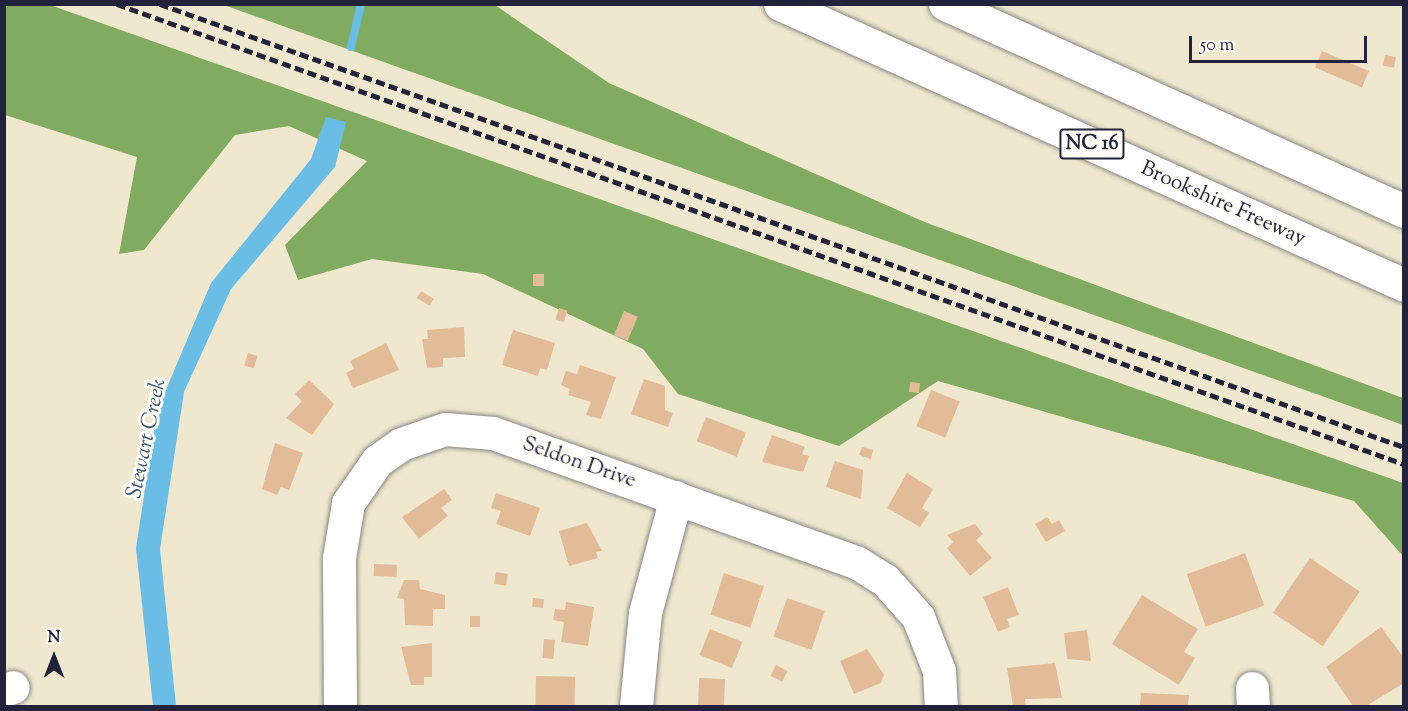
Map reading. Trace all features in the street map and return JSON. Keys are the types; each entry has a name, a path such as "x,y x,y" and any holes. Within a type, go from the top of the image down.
{"main road":[{"name":"Brookshire Freeway","path":"780,4 1404,285"},
{"path":"945,4 1404,211"},
{"name":"Seldon Drive","path":"340,706 340,530 358,483 400,444 427,431 485,431 856,562 885,580 918,617 930,640 941,706"},
{"path":"636,706 645,613 676,497"}],"green space":[{"path":"5,5 50,5 1403,483 1403,556 1354,501 938,381 839,446 678,394 643,349 483,274 372,259 298,280 285,245 367,161 289,126 235,135 144,250 119,254 137,157 5,115"},
{"path":"224,5 495,5 609,83 927,223 1403,398 1403,425"}],"water":[{"path":"326,117 346,122 335,167 231,289 184,392 160,549 176,706 153,706 136,548 157,411 211,283 311,159"}],"building":[{"path":"1322,51 1369,71 1362,87 1315,68"},
{"path":"1385,55 1396,57 1394,68 1383,66"},
{"path":"533,274 544,274 544,286 533,286"},
{"path":"421,291 434,299 429,306 417,298"},
{"path":"559,308 568,311 564,322 555,319"},
{"path":"624,311 638,317 628,341 614,335"},
{"path":"464,327 465,357 443,358 443,367 427,368 422,339 428,339 427,330"},
{"path":"513,330 555,343 547,370 540,368 538,376 502,365"},
{"path":"386,343 399,370 353,388 346,373 354,369 350,361"},
{"path":"248,353 258,356 254,368 244,365"},
{"path":"580,365 616,377 601,419 586,415 591,402 568,395 570,389 561,385 566,371 577,374"},
{"path":"644,379 665,386 665,410 673,413 668,427 631,414"},
{"path":"309,380 334,404 312,435 286,418 302,401 295,394"},
{"path":"910,382 920,383 919,393 909,392"},
{"path":"931,390 960,402 945,438 916,426"},
{"path":"706,417 746,432 737,457 697,441"},
{"path":"772,435 805,447 802,454 809,456 803,472 762,462"},
{"path":"275,443 303,453 289,490 281,487 277,495 262,489"},
{"path":"862,447 873,450 871,459 859,455"},
{"path":"835,461 863,470 861,499 826,487"},
{"path":"907,473 933,489 922,508 929,513 920,527 887,508"},
{"path":"444,489 452,500 441,508 448,516 419,539 402,517"},
{"path":"496,493 540,508 530,536 496,524 501,511 491,508"},
{"path":"1047,517 1052,524 1059,520 1065,531 1046,542 1035,524"},
{"path":"587,523 602,551 596,552 598,558 569,566 559,531"},
{"path":"975,524 983,534 976,540 992,558 970,576 947,548 953,542 947,535"},
{"path":"1245,553 1264,606 1206,627 1187,574"},
{"path":"1310,558 1360,592 1323,646 1273,613"},
{"path":"374,564 397,565 397,577 374,576"},
{"path":"496,572 508,574 506,586 494,584"},
{"path":"724,573 764,586 750,628 710,615"},
{"path":"404,580 419,580 420,589 445,595 445,609 433,609 433,626 405,625 404,599 397,598"},
{"path":"1008,587 1019,615 1007,619 1010,627 998,632 983,597"},
{"path":"1142,595 1198,629 1184,652 1195,658 1179,685 1112,644"},
{"path":"533,598 544,599 543,608 532,607"},
{"path":"787,598 825,611 811,650 774,637"},
{"path":"566,602 594,607 588,646 561,642 564,622 553,620 555,609 565,610"},
{"path":"470,616 480,616 480,627 470,627"},
{"path":"1381,627 1404,658 1404,683 1366,706 1353,706 1326,667"},
{"path":"710,629 742,642 732,668 700,655"},
{"path":"1087,630 1091,661 1067,659 1064,633"},
{"path":"544,639 555,640 553,659 542,658"},
{"path":"432,643 432,677 424,677 424,685 411,685 401,647"},
{"path":"867,649 884,675 881,683 854,694 840,661"},
{"path":"1055,663 1062,698 1025,699 1026,706 1013,706 1007,668"},
{"path":"776,665 788,671 782,682 771,676"},
{"path":"536,676 575,677 574,706 535,706"},
{"path":"699,678 725,679 724,706 698,706"},
{"path":"1141,693 1189,695 1188,706 1140,706"}],"waterway":[{"name":"Stewart Creek","path":"351,47 361,4"}],"railway":[{"path":"117,4 1404,464"},
{"path":"160,4 1404,447"}]}
